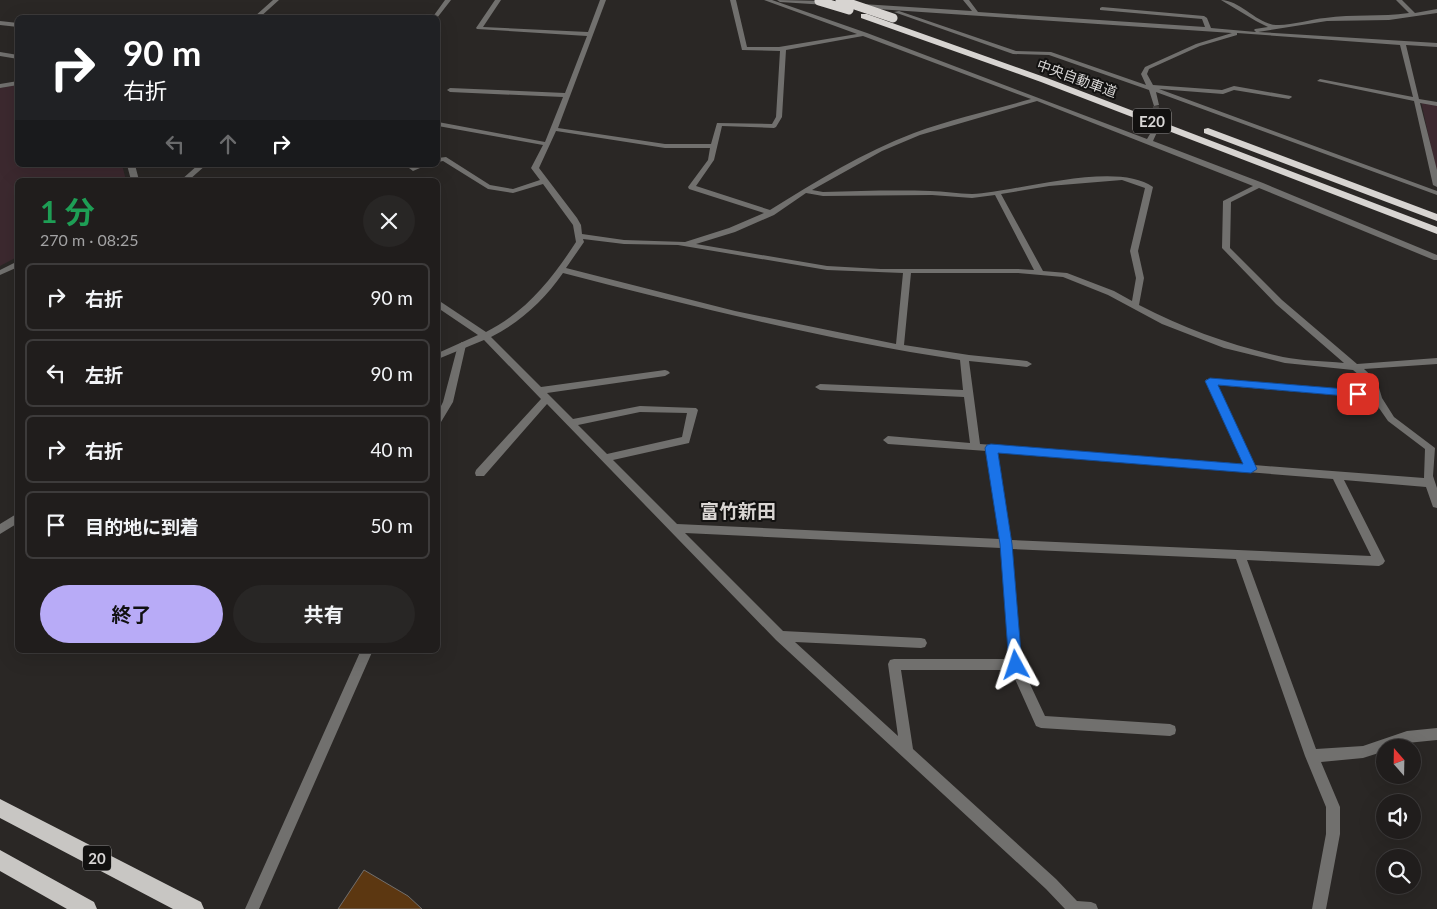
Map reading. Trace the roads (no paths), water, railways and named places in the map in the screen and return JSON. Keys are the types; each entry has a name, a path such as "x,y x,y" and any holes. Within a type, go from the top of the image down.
{"highway":[{"name":"中央自動車道","path":"818,0 1044,80 1437,231"},
{"name":"中央自動車道","path":"840,0 1165,115"},
{"path":"1201,128 1437,218"},
{"name":"20","path":"0,808 194,909"},
{"path":"0,860 87,909"}],"street":[{"path":"259,15 276,0"},
{"path":"436,15 448,0"},
{"path":"498,0 479,28 590,34"},
{"path":"440,355 502,327 523,313 563,270 580,242 577,226 573,218 535,168 554,129 603,0"},
{"path":"733,0 744,49 784,48 866,34"},
{"path":"767,0 866,34 1038,99 1260,185 1437,258"},
{"path":"778,0 1303,37 1437,44"},
{"path":"867,0 879,7 1015,53 1050,53 1437,193"},
{"path":"966,0 976,13"},
{"path":"1224,0 1258,20 1303,37"},
{"path":"1399,0 1414,14"},
{"path":"1102,9 1204,18 1209,29"},
{"path":"1156,105 1144,74 1147,68 1198,45 1242,32 1327,19 1389,18 1437,11"},
{"path":"0,23 15,25"},
{"path":"1403,43 1437,185"},
{"path":"771,213 692,187 711,160 719,124 774,126 779,117 784,48"},
{"path":"0,54 15,56"},
{"path":"1320,81 1437,104"},
{"path":"0,86 15,84"},
{"path":"1151,89 1223,92 1234,88 1289,97"},
{"path":"450,90 567,95"},
{"path":"685,244 732,230 771,213 805,191 880,150 918,134 1038,99"},
{"path":"440,124 547,144"},
{"path":"554,129 666,146 714,146"},
{"path":"1149,142 1155,130"},
{"path":"440,159 444,158 488,187 513,191 545,182"},
{"path":"187,178 200,167"},
{"path":"805,191 823,194 932,193 958,196 997,193 1050,184 1123,178 1149,187 1134,250 1140,278 1135,306"},
{"path":"1260,185 1227,201 1226,248 1248,273 1281,305 1374,383 1377,399 1391,419 1433,448 1428,476 1437,504"},
{"path":"997,193 1040,272"},
{"path":"579,236 624,242 685,244 827,268 907,271 1018,271 1064,275 1111,293 1165,322 1227,346 1285,360 1354,366 1437,360"},
{"path":"0,273 15,265"},
{"path":"563,270 681,302 860,340 1027,364"},
{"path":"900,346 907,271"},
{"path":"440,305 484,335 780,636 1075,908 1091,909"},
{"path":"440,416 448,402 462,345"},
{"path":"964,356 975,447"},
{"path":"480,473 543,395 665,373"},
{"path":"1251,469 1210,381 1376,395"},
{"path":"820,387 969,394"},
{"path":"571,423 640,409 693,410 686,440 605,458"},
{"path":"888,440 1431,483"},
{"path":"991,448 1006,544 1016,665 1041,722 1170,730"},
{"path":"674,528 1379,561 1337,476"},
{"path":"0,530 15,519"},
{"path":"1240,555 1312,756 1333,807 1333,834 1319,909"},
{"path":"780,636 921,643"},
{"path":"252,909 366,653"},
{"path":"907,752 894,664 1016,665"},
{"path":"1312,756 1363,752 1407,737 1437,734"}],"tunnel":[{"path":"1155,130 1156,105"}],"district":[{"name":"富竹新田","path":"738,510"}]}
